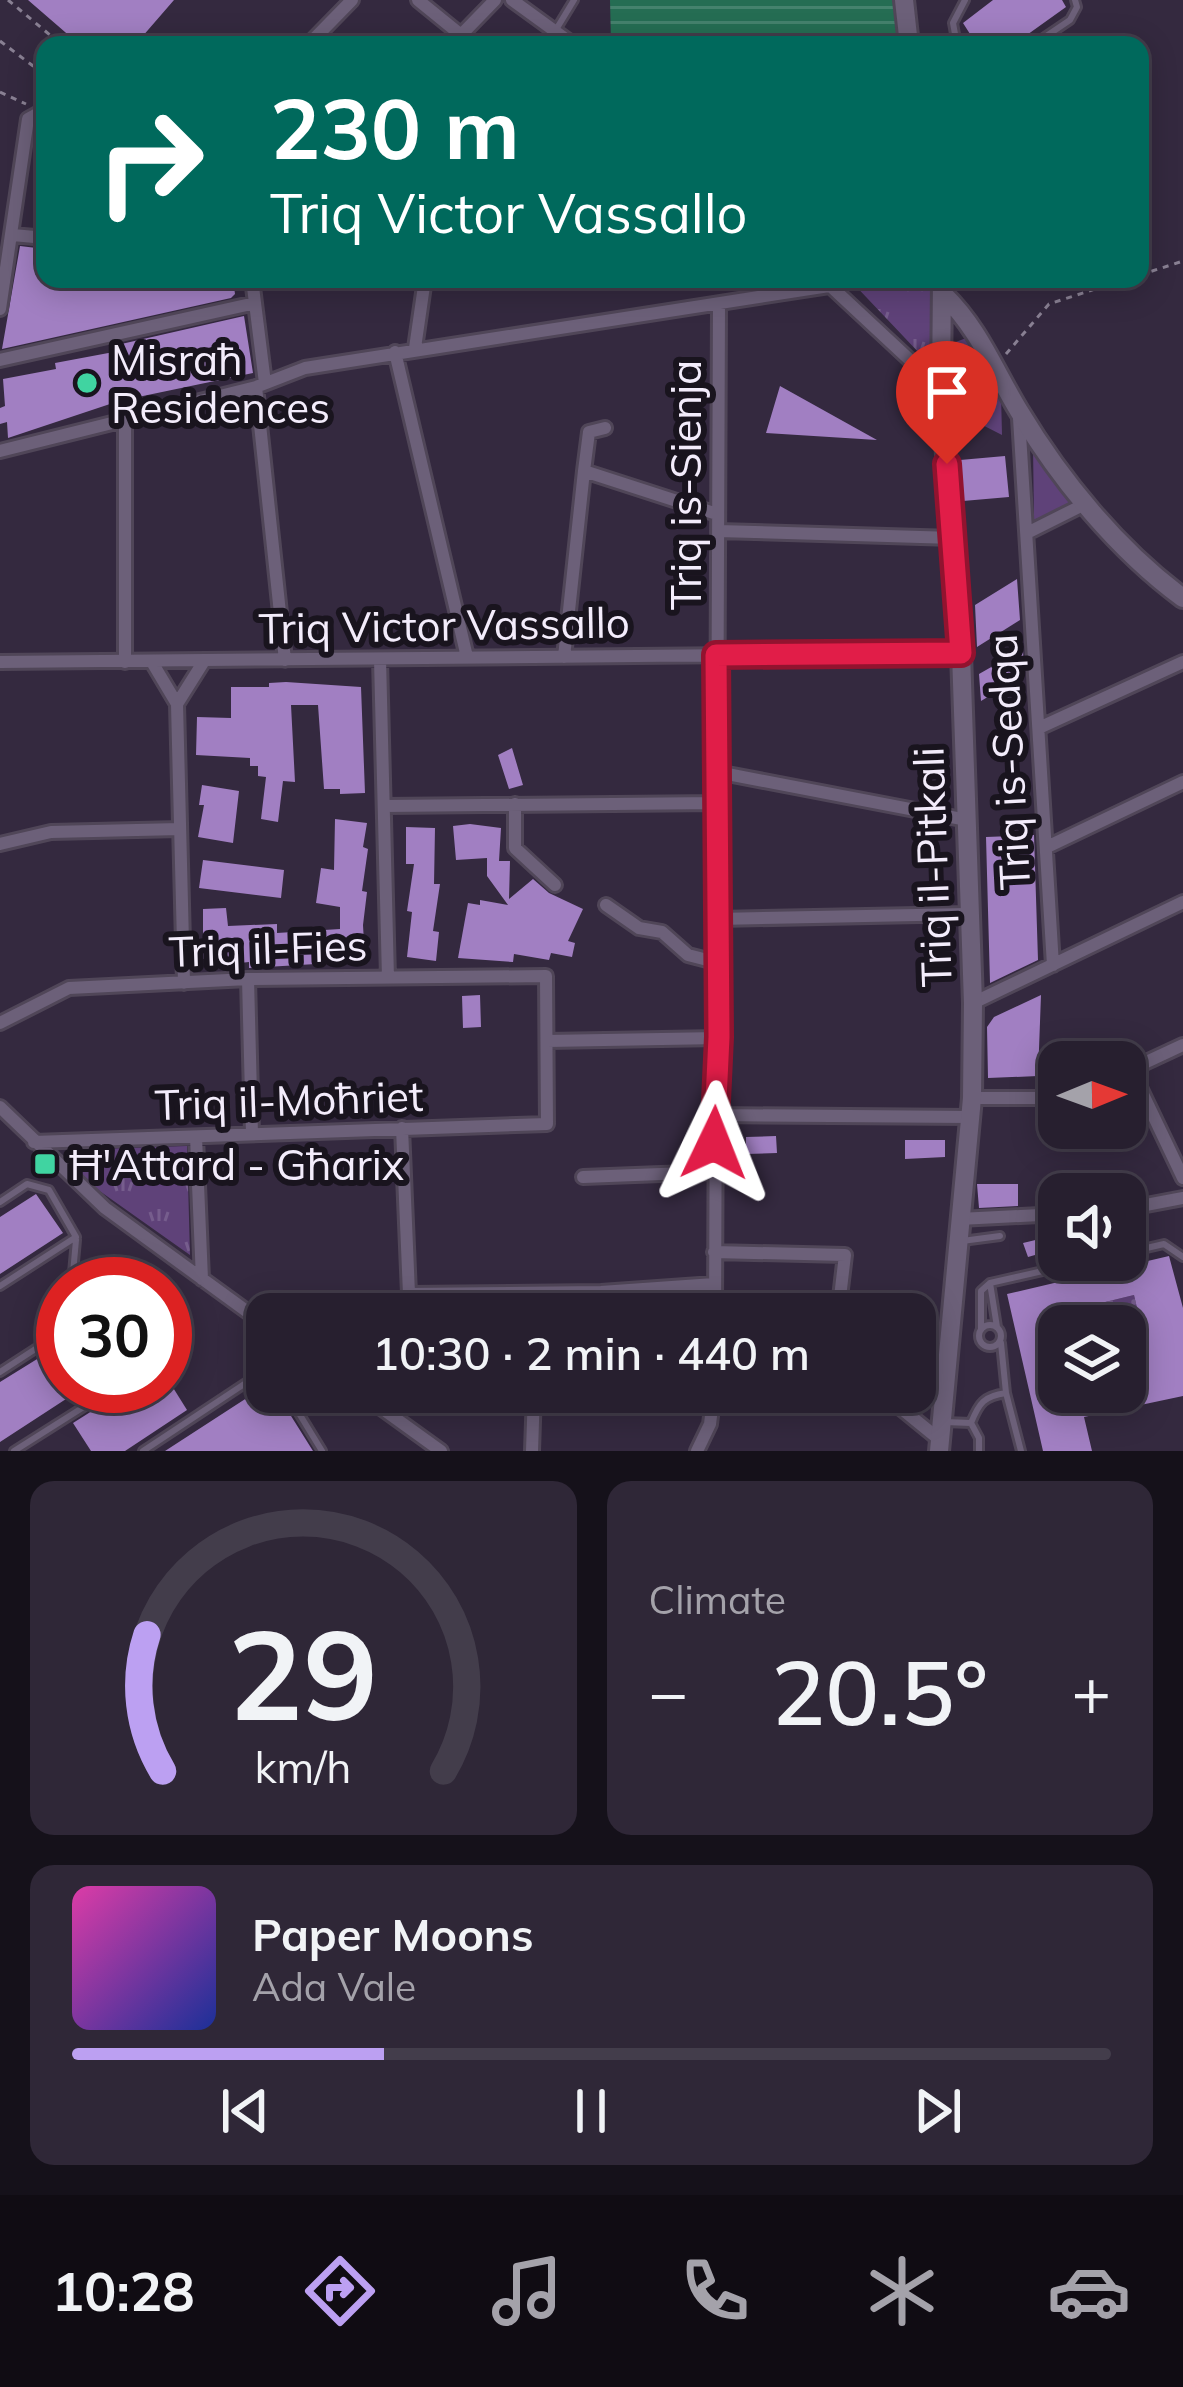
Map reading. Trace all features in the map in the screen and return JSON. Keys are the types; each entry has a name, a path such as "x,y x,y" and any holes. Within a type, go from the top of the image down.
{"street":[{"path":"317,36 352,0"},
{"path":"418,0 456,36"},
{"path":"464,36 495,0"},
{"path":"512,0 562,36"},
{"path":"904,0 908,36"},
{"path":"0,309 28,118 36,114"},
{"path":"13,235 36,237"},
{"path":"253,288 285,660"},
{"path":"415,348 424,288"},
{"path":"0,451 260,385 305,368 719,305 802,288"},
{"path":"831,288 941,389"},
{"name":"Triq il-Pitkali","path":"940,1437 971,1107 973,1003 961,653 941,389 943,288"},
{"path":"944,288 967,306 1018,411 1085,504 1149,573 1183,598"},
{"path":"0,360 255,303"},
{"name":"Triq is-Sienja","path":"714,1293 719,305"},
{"path":"395,352 467,657"},
{"name":"Triq is-Sedqa","path":"1018,411 1053,965"},
{"path":"125,420 125,662"},
{"path":"564,657 590,433 605,428"},
{"path":"584,471 717,514"},
{"path":"1027,532 1085,504"},
{"path":"718,531 954,538"},
{"name":"Triq Victor Vassallo","path":"0,662 961,653"},
{"path":"380,659 388,978"},
{"path":"177,704 204,661"},
{"path":"152,662 177,704 184,983"},
{"path":"1041,727 1183,662"},
{"path":"718,772 967,820"},
{"path":"1047,847 1183,782"},
{"path":"386,806 718,803"},
{"path":"515,804 515,848 554,885"},
{"path":"0,844 51,832 180,829"},
{"path":"973,1003 1183,902"},
{"path":"606,905 639,928 662,932 688,955 719,963"},
{"path":"718,919 969,914"},
{"name":"Triq il-Fies","path":"0,1023 69,988 546,976 547,1041"},
{"path":"248,980 252,1134"},
{"path":"547,1041 719,1037"},
{"name":"Triq il-Moħriet","path":"34,1142 547,1124 547,1041"},
{"path":"1146,1062 1183,1045"},
{"path":"715,1115 971,1107 1038,1100"},
{"path":"1146,1106 1183,1178"},
{"path":"2,1115 104,1208 246,1311"},
{"path":"402,1128 409,1293"},
{"path":"196,1137 202,1279"},
{"path":"584,1177 713,1172"},
{"path":"1146,1205 1183,1198"},
{"path":"959,1219 1038,1215"},
{"path":"714,1252 845,1256 841,1293"},
{"path":"550,1293 714,1284"},
{"path":"936,1370 944,1367"},
{"path":"389,1413 442,1451"},
{"path":"532,1451 533,1413"},
{"path":"698,1451 711,1413"},
{"path":"909,1413 940,1437"}],"lane":[{"path":"555,31 574,0"},
{"path":"955,36 953,23 964,0"},
{"path":"1047,36 1075,14 1075,0"},
{"path":"0,1202 27,1184 49,1190 76,1237 74,1257"},
{"path":"957,1242 1000,1236"},
{"path":"0,1286 76,1237"},
{"path":"1146,1248 1164,1244 1183,1257"},
{"path":"1000,1340 995,1346 984,1346 979,1339 981,1291 990,1283 1038,1272"},
{"path":"990,1283 1006,1393 1021,1451"},
{"path":"981,1329 997,1328"},
{"path":"0,1372 36,1349"},
{"path":"143,1451 246,1383"},
{"path":"940,1437 971,1423 985,1397 1006,1393"},
{"path":"978,1406 979,1451"},
{"path":"14,1451 74,1413"},
{"path":"299,1413 322,1451"},
{"path":"971,1423 979,1438"}],"path":[{"path":"8,0 51,36"},
{"path":"0,41 36,68"},
{"path":"0,92 36,113"},
{"path":"1149,271 1183,261"},
{"path":"994,360 1013,350 1048,304 1098,288"}],"green space":[{"path":"858,288 933,288 936,347 922,356"},
{"path":"969,337 1001,395 1002,435 955,411 953,343"},
{"path":"1033,445 1073,503 1034,520"},
{"path":"187,1146 190,1255 94,1187 67,1160 70,1150"},
{"path":"1134,1295 1136,1305 1093,1305"}],"shaded area":[{"path":"610,0 894,0 898,36 611,36"}],"building":[{"path":"28,0 174,0 143,36 70,36"},
{"path":"993,0 1062,0 1066,7 1026,36 971,36 963,23"},
{"path":"20,246 36,248 36,288 234,288 231,298 2,349"},
{"path":"244,316 253,373 119,401 8,438 7,422 0,424 0,408 5,406 3,379 119,351 117,345"},
{"path":"780,386 877,440 766,433"},
{"path":"1005,456 1009,497 963,501 960,460"},
{"path":"1017,579 1020,620 977,647 975,605"},
{"path":"1023,649 1024,675 981,701 979,674"},
{"path":"286,682 361,687 365,793 324,789 318,705 291,705 295,782 283,781 278,822 261,819 266,777 258,776 258,766 250,766 250,758 196,755 197,717 231,718 231,687"},
{"path":"512,748 523,785 509,789 498,755"},
{"path":"202,785 239,791 233,843 198,837"},
{"path":"335,819 367,823 362,891 367,892 365,961 249,968 249,962 212,966 211,958 203,959 203,909 226,908 228,926 277,924 277,933 340,929 340,907 316,903 321,868 334,870"},
{"path":"453,826 501,828 499,861 510,861 509,899 533,879 549,893 583,909 568,941 575,943 572,957 551,953 549,960 514,954 513,962 458,958 468,903 508,905 487,876 487,858 456,860"},
{"path":"406,827 435,828 434,884 440,884 433,931 439,932 436,961 407,957 414,864 406,864"},
{"path":"1034,835 1038,960 990,983 986,837"},
{"path":"203,860 284,870 281,898 199,888"},
{"path":"480,995 481,1027 463,1028 462,996"},
{"path":"1041,995 1038,1076 988,1078 987,1027 994,1017"},
{"path":"776,1136 777,1153 746,1154 746,1137"},
{"path":"905,1140 945,1140 945,1157 905,1159"},
{"path":"977,1184 1018,1184 1018,1206 979,1208"},
{"path":"36,1194 63,1233 0,1274 0,1217"},
{"path":"1038,1239 1038,1261 1035,1255 1028,1257 1023,1243"},
{"path":"1169,1256 1183,1308 1183,1396 1146,1404 1146,1305 1136,1305 1134,1295 1093,1305 1038,1305 1038,1413 1103,1413 1084,1417 1092,1451 1043,1451 1007,1294 1062,1281 1146,1281 1146,1261"},
{"path":"36,1360 36,1413 45,1413 0,1442 0,1382"},
{"path":"246,1399 246,1413 289,1413 313,1451 165,1451"},
{"path":"89,1413 182,1413 125,1451 91,1451 73,1423"}],"place":[{"name":"Misraħ Residences","path":"87,383"},
{"name":"Ħ'Attard - Għarix","path":"45,1164"}],"route":[{"path":"714,1143 719,1037 716,655 961,653 947,464"}]}
